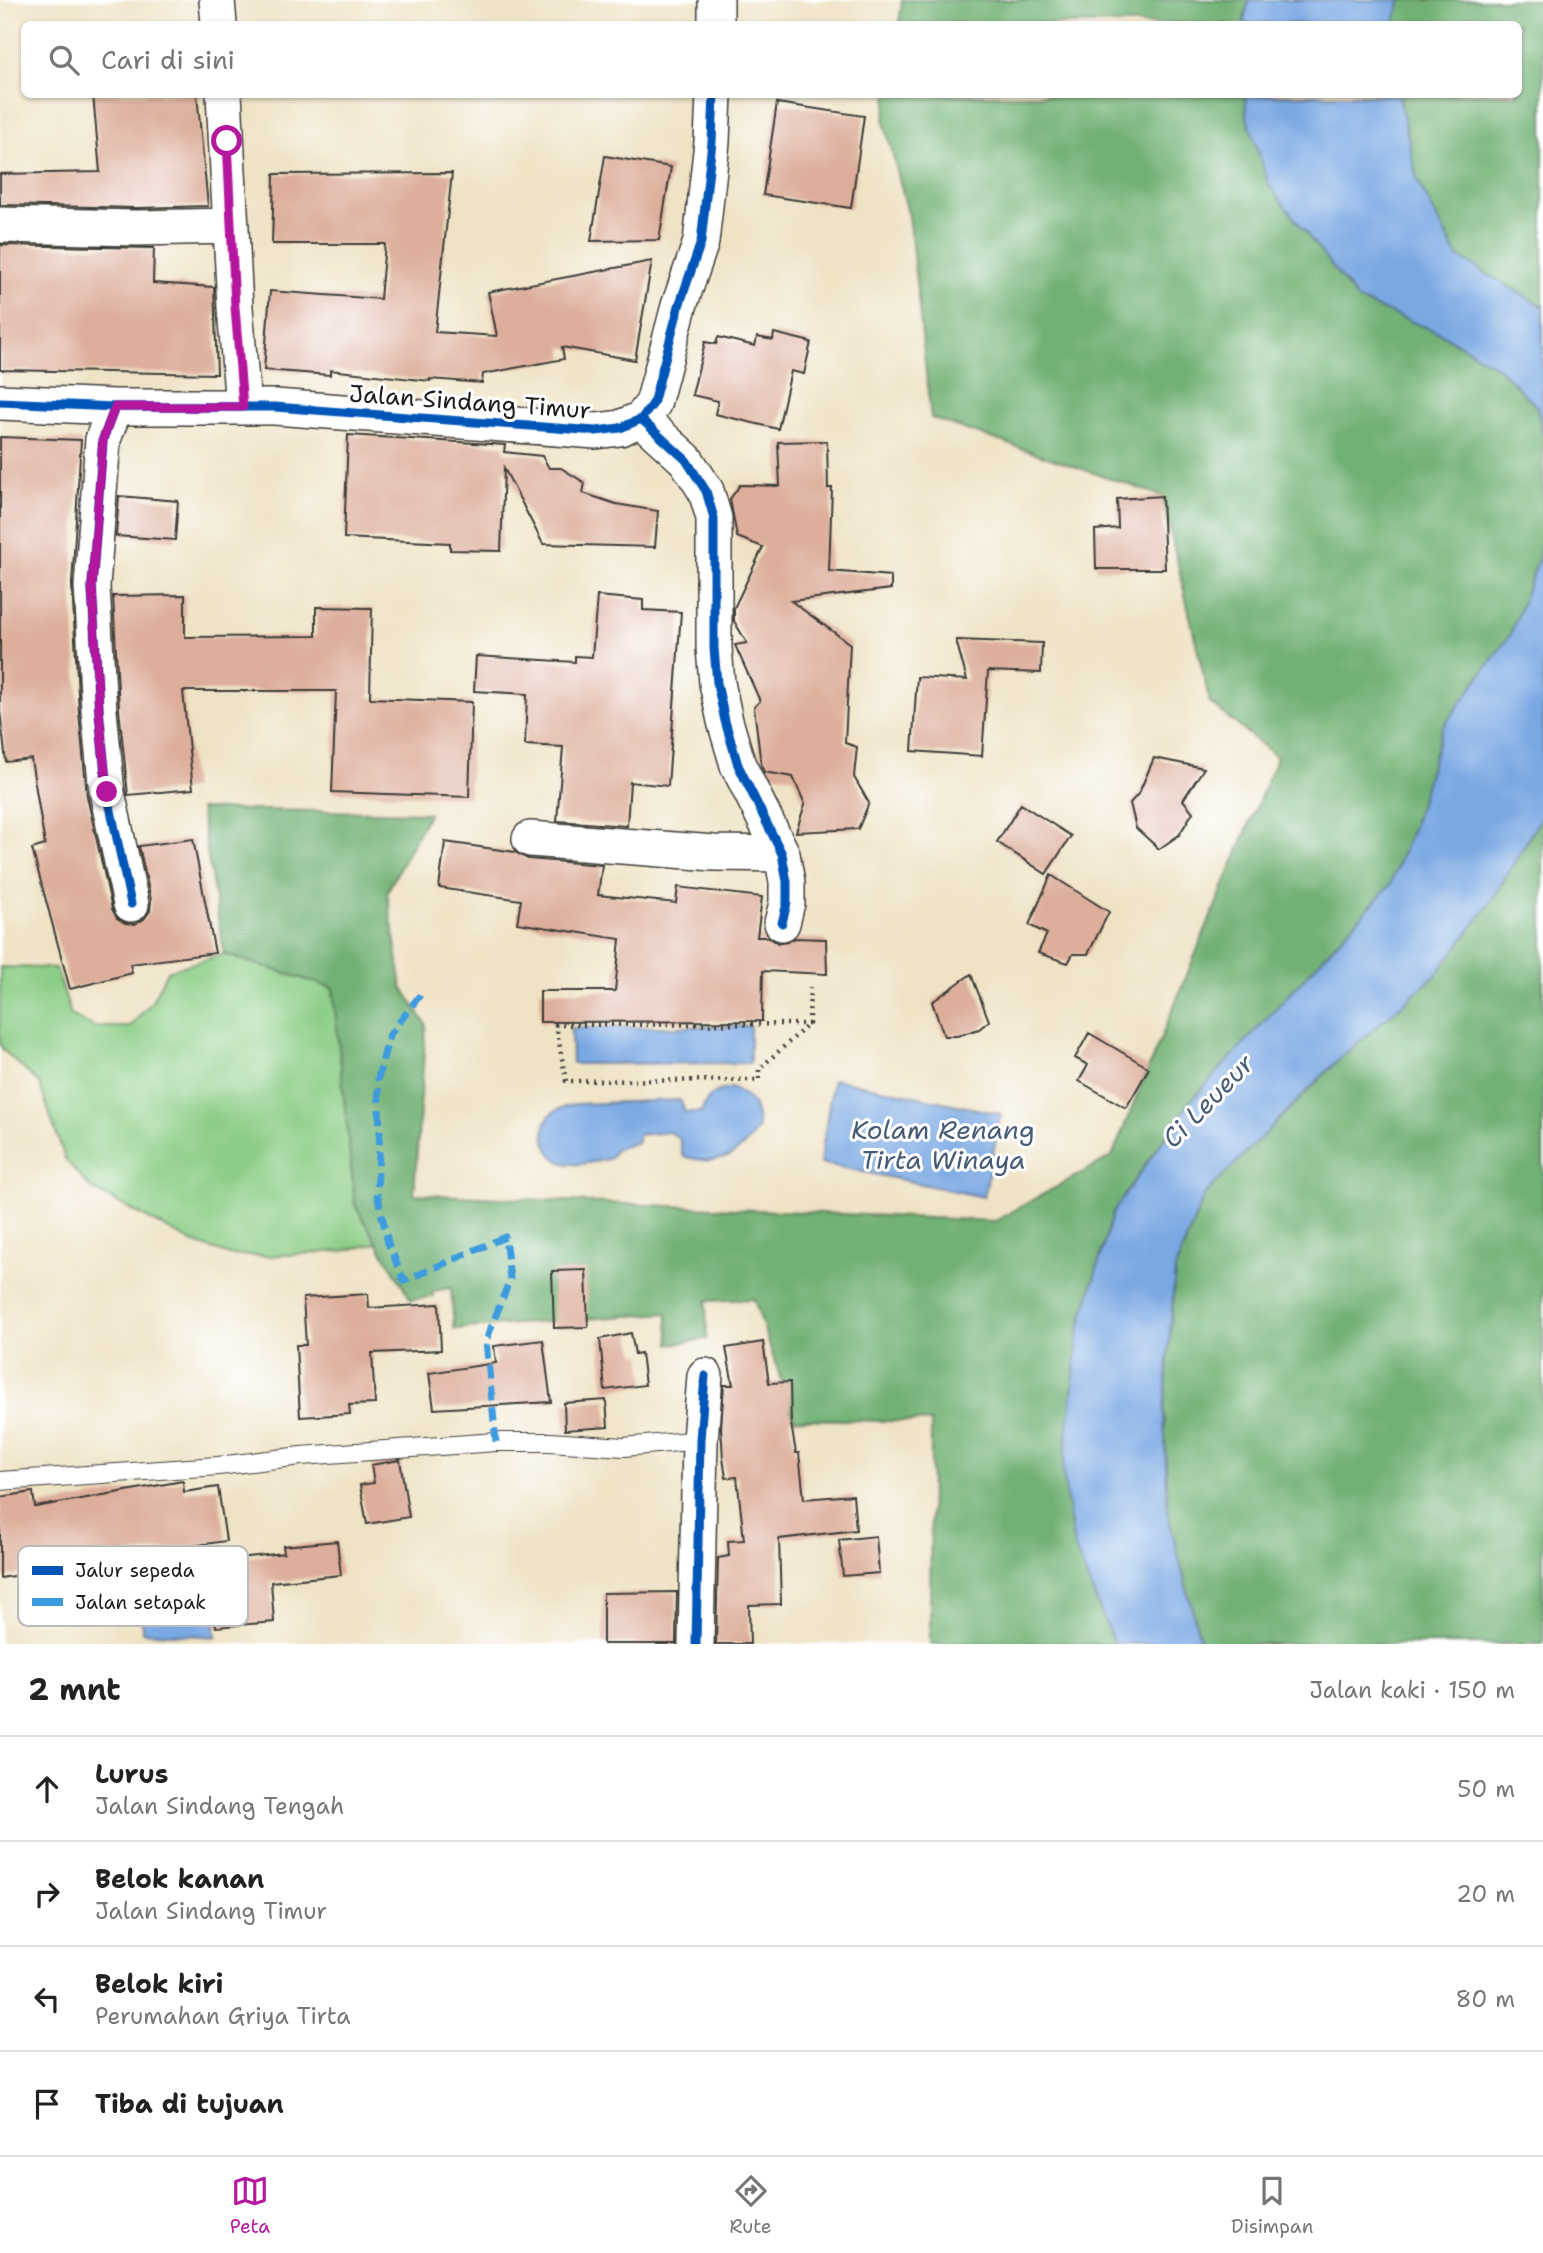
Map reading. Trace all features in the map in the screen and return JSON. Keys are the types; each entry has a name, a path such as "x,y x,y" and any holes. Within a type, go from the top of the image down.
{"street":[{"path":"217,0 219,21"},
{"path":"716,0 716,21"},
{"path":"223,98 243,407"},
{"path":"714,98 701,243 679,306 653,404 640,419 686,460 706,491 714,518 714,648 725,721 738,765 782,854 787,882 787,904 782,923"},
{"path":"0,225 137,228 231,226"},
{"name":"Jalan Sindang Timur","path":"0,402 115,407 289,408 596,431 620,428 640,419"},
{"path":"115,407 103,439 92,586 107,792 131,904"},
{"path":"530,839 702,852 782,854"},
{"path":"696,1644 700,1440 705,1376"}],"lane":[{"path":"0,1481 218,1466 301,1456 455,1444 550,1442 624,1447 700,1440"}],"path":[{"path":"808,1024 555,1025 566,1081 759,1080 759,1069 808,1024 810,983"}],"green space":[{"path":"902,0 1249,0 1244,21 899,21"},
{"path":"1401,0 1543,0 1543,307 1457,256 1417,180 1400,98 1522,98 1522,21 1395,21"},
{"path":"888,98 1245,98 1247,117 1358,299 1440,333 1499,368 1537,407 1543,436 1543,538 1539,558 1510,635 1443,727 1413,826 1390,885 1189,1103 1113,1212 1079,1332 1074,1546 1114,1644 930,1644 931,1422 794,1419 754,1299 706,1301 707,1339 670,1344 667,1313 454,1329 451,1288 433,1291 433,1297 411,1300 355,1205 333,988 224,954 200,809 429,813 387,892 402,987 426,1024 414,1194 995,1221 1112,1156 1277,757 1210,703 1162,496 931,418 909,217 884,121"},
{"path":"1543,814 1543,1644 1201,1644 1168,1515 1164,1411 1175,1269 1204,1195 1337,1061 1436,975 1489,905"},
{"path":"224,954 333,988 355,1205 378,1243 343,1251 270,1256 230,1255 192,1242 90,1188 65,1159 39,1083 3,1050 0,1043 0,967 56,968 71,1015 94,1027 130,1027 152,1002 167,971"}],"water":[{"path":"1249,0 1401,0 1395,21 1244,21"},
{"path":"1245,98 1400,98 1417,180 1457,256 1543,307 1543,436 1537,407 1499,368 1440,333 1358,300 1269,185 1247,117"},
{"name":"Ci Leueur","path":"1543,538 1543,814 1489,905 1436,975 1337,1061 1204,1195 1175,1269 1164,1411 1168,1515 1201,1644 1114,1644 1074,1546 1063,1473 1079,1332 1113,1212 1189,1103 1390,885 1413,826 1443,727 1510,635 1539,558"},
{"path":"750,1026 750,1063 572,1064 571,1028"},
{"name":"Kolam Renang Tirta Winaya","path":"833,1079 1001,1114 984,1197 820,1163"},
{"path":"733,1088 753,1104 758,1128 743,1147 717,1160 683,1156 679,1138 670,1132 638,1135 638,1142 616,1149 609,1159 581,1164 558,1160 546,1143 544,1135 547,1120 553,1112 566,1106 680,1100 685,1112 701,1112 713,1094"},
{"path":"142,1626 215,1626 216,1637 142,1632"}],"building":[{"path":"93,98 197,98 208,206 137,208 0,205 0,174 100,172"},
{"path":"777,103 864,116 851,208 763,195"},
{"path":"605,156 671,167 659,240 591,241"},
{"path":"452,173 435,332 497,336 488,292 652,261 635,360 562,347 564,359 483,374 482,383 430,381 330,370 330,375 264,370 270,291 380,299 385,244 272,244 274,174"},
{"path":"0,245 154,248 153,283 214,287 217,374 0,370"},
{"path":"774,333 811,342 804,374 791,371 778,429 715,414 718,401 692,395 705,342 716,344 718,337 755,346 757,337 773,340"},
{"path":"348,435 505,445 504,452 542,456 549,468 561,468 585,483 583,493 616,504 658,511 655,547 543,544 504,468 501,551 450,550 450,543 344,538"},
{"path":"0,437 81,440 72,584 79,712 87,796 112,909 117,918 125,923 135,924 144,919 150,911 151,900 139,846 193,839 215,953 130,964 132,973 70,989 32,849 45,845 31,759 6,762 0,711"},
{"path":"827,441 828,488 832,488 829,571 891,576 891,589 791,601 850,644 845,743 857,747 854,777 869,803 858,829 796,832 805,804 793,777 764,772 754,707 760,701 735,645 747,643 734,621 734,608 763,547 737,537 730,499 740,485 780,486 778,442"},
{"path":"119,496 178,501 175,540 116,536"},
{"path":"1162,496 1165,569 1096,569 1095,530 1118,528 1117,499"},
{"path":"185,595 185,637 316,636 316,607 372,608 370,698 472,702 469,797 332,792 336,691 183,691 193,789 128,795 119,709 113,596"},
{"path":"597,596 643,600 643,610 681,612 668,786 630,782 627,826 557,821 563,747 525,745 527,694 474,691 476,656 575,662 575,656 592,657"},
{"path":"956,640 1042,643 1041,673 988,671 982,756 912,751 917,677 967,680"},
{"path":"1154,758 1204,768 1183,800 1193,812 1179,835 1159,849 1136,828 1130,803 1139,793"},
{"path":"1021,804 1071,836 1046,874 997,842"},
{"path":"445,842 515,852 528,859 602,865 598,895 676,903 678,887 762,897 757,937 768,937 778,943 795,938 826,939 827,974 763,971 762,1021 540,1022 540,991 615,991 620,939 517,923 521,900 439,888"},
{"path":"1051,875 1109,912 1088,954 1073,954 1068,963 1038,953 1047,934 1029,925"},
{"path":"971,974 989,1021 979,1029 957,1036 944,1036 932,1002"},
{"path":"1089,1033 1149,1068 1126,1108 1079,1081 1088,1065 1075,1058"},
{"path":"586,1270 588,1327 554,1328 552,1271"},
{"path":"368,1294 369,1308 439,1304 441,1350 372,1353 375,1404 349,1405 350,1414 300,1417 296,1345 306,1345 303,1298"},
{"path":"631,1333 635,1354 641,1353 645,1385 605,1390 600,1339"},
{"path":"543,1340 551,1402 434,1409 429,1373 496,1363 494,1346"},
{"path":"763,1342 769,1383 790,1382 791,1424 796,1453 799,1453 804,1499 853,1495 856,1530 779,1539 781,1604 749,1605 750,1644 716,1644 718,1558 729,1556 728,1541 744,1540 737,1477 726,1478 723,1458 721,1428 724,1385 733,1385 726,1348"},
{"path":"606,1400 608,1427 565,1430 564,1403"},
{"path":"400,1460 409,1517 367,1524 360,1485 374,1483 371,1465"},
{"path":"183,1481 184,1492 218,1487 226,1541 192,1546 18,1546 18,1575 0,1578 0,1497 33,1492 35,1507"},
{"path":"876,1536 879,1573 843,1576 839,1540"},
{"path":"337,1541 341,1575 271,1582 274,1622 248,1624 248,1557 284,1553 283,1546"},
{"path":"677,1592 676,1644 603,1644 603,1593"}],"marked path":[{"path":"420,995 389,1036 378,1078 380,1131 377,1193 388,1243 404,1281 505,1237 510,1279 486,1341 496,1442"}],"cycle path":[{"path":"0,402 115,407 275,407 596,431 620,428 641,419 653,404 679,306 701,242 714,98"},
{"path":"115,407 103,439 92,586 107,792 131,904"},
{"path":"641,419 686,460 706,491 714,518 714,648 717,683 738,765 782,854 787,882 787,903 782,923"},
{"path":"696,1644 700,1440 705,1376"}],"route":[{"path":"107,792 92,586 103,439 115,407 243,407 227,141"}]}
